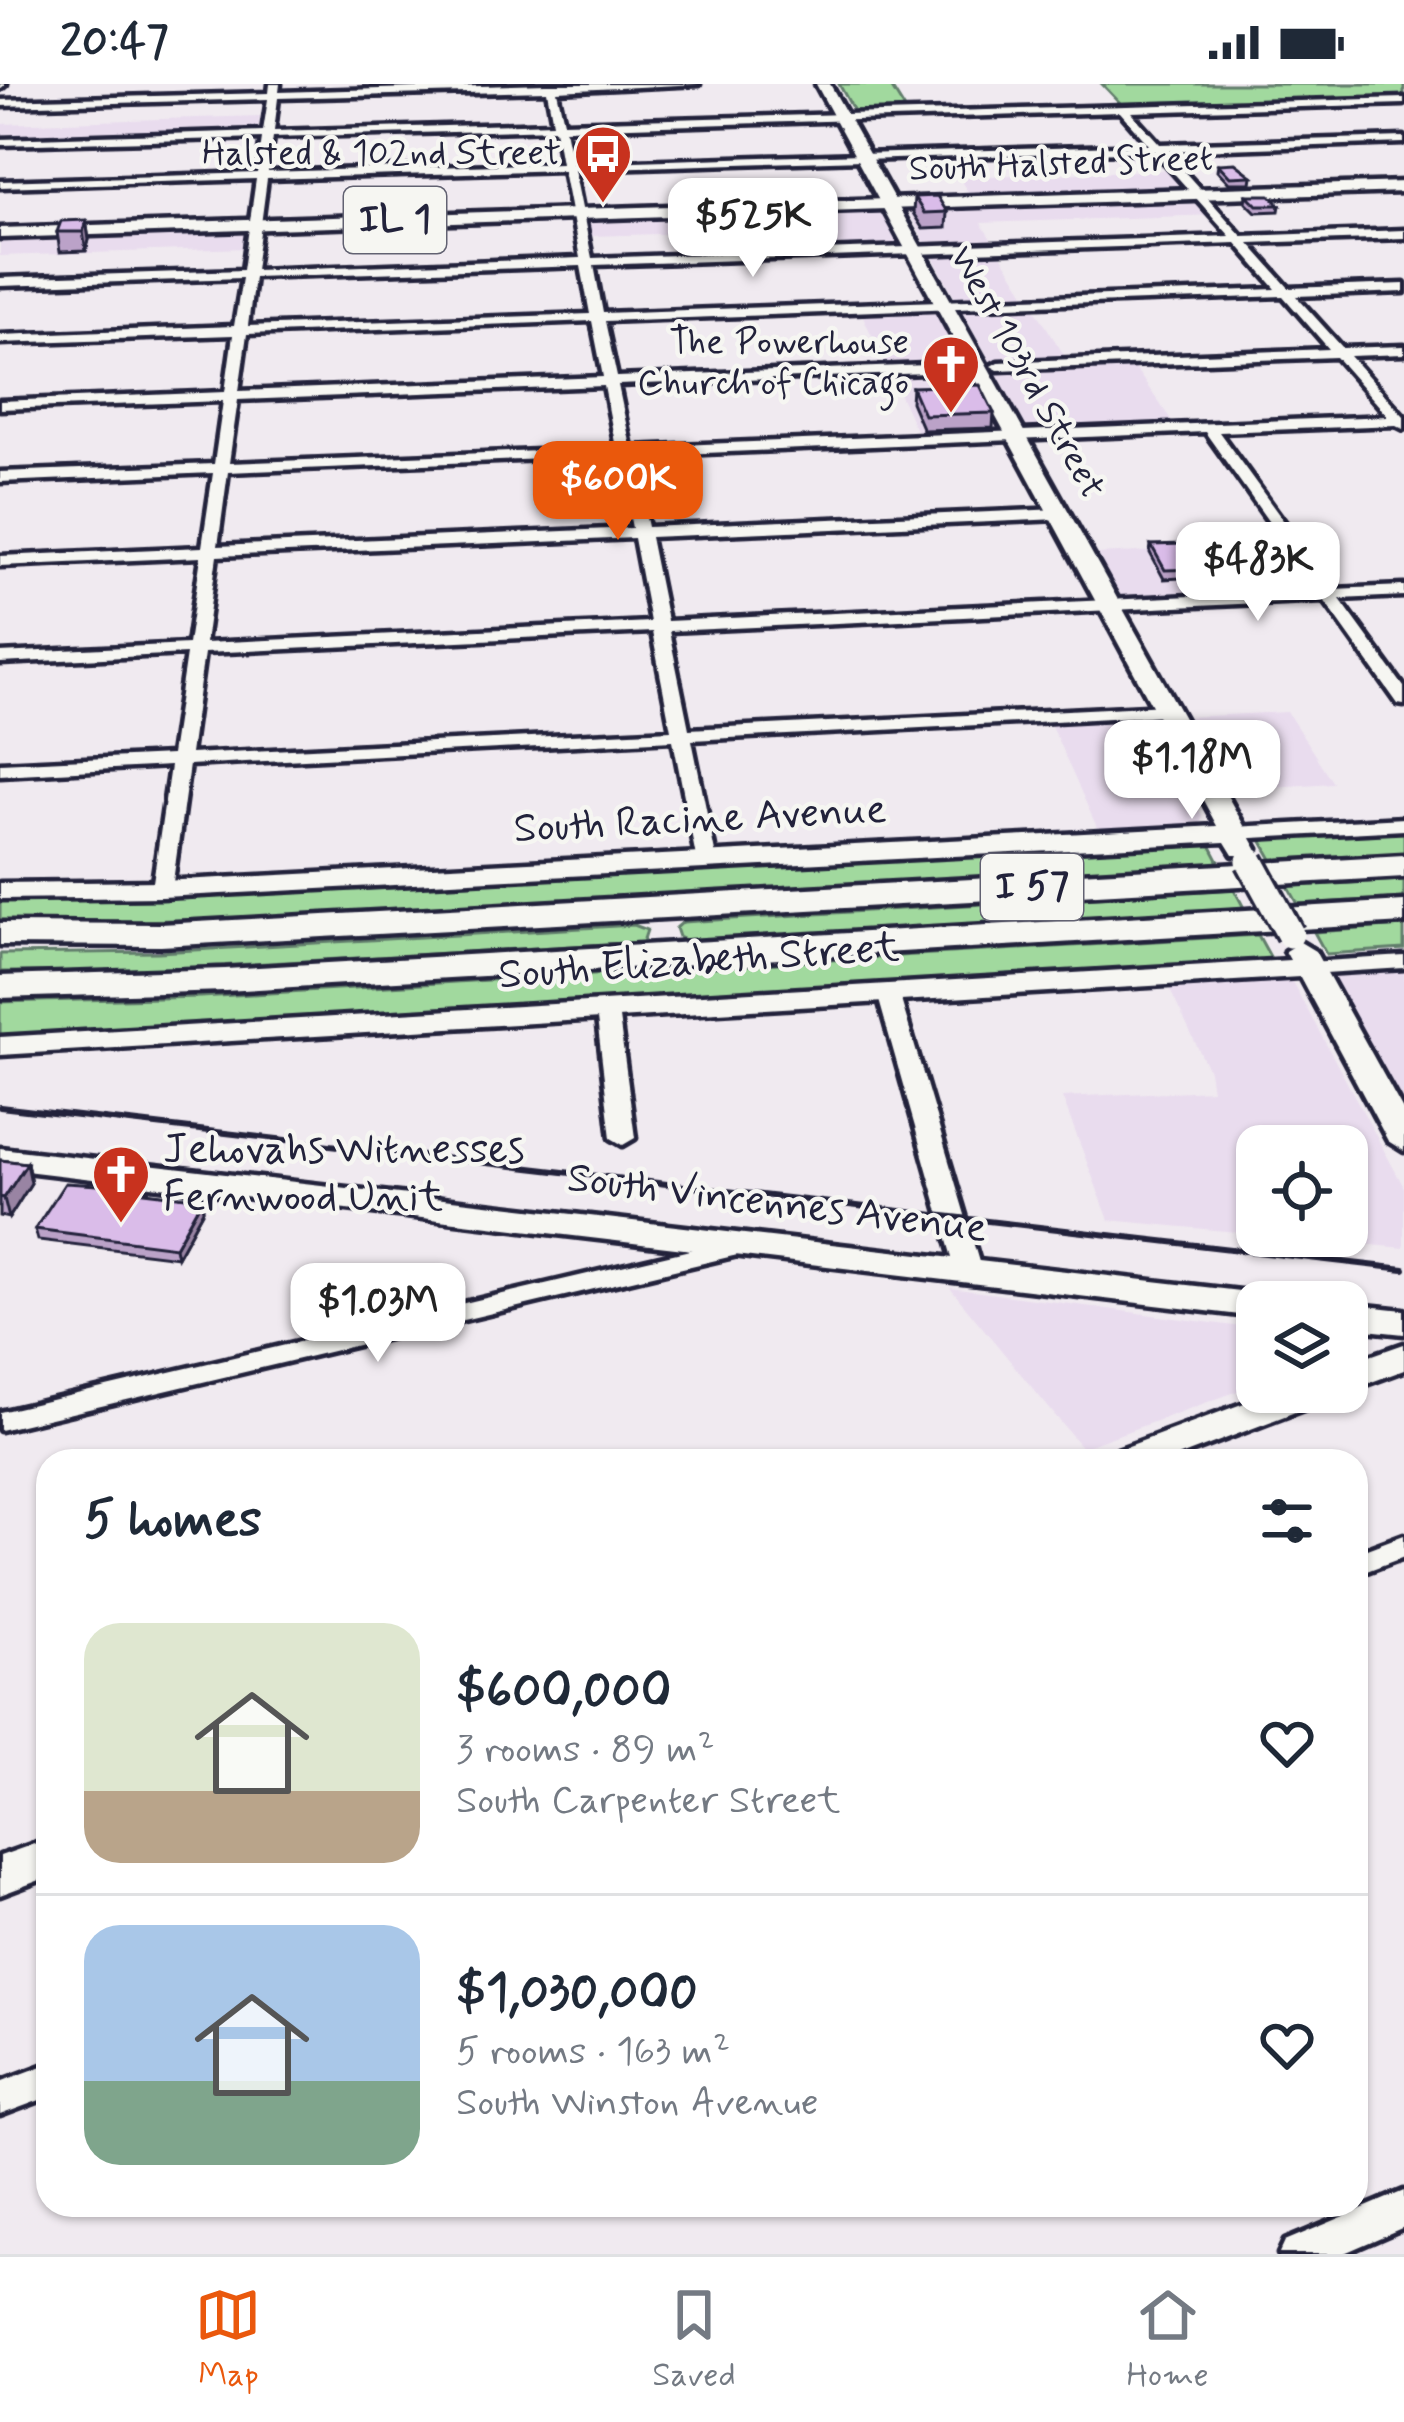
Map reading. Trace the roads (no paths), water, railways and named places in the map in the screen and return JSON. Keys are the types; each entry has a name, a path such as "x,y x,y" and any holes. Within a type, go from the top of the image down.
{"highway":[{"name":"I 57","path":"0,934 161,935 1404,866"},
{"name":"I 57","path":"0,987 225,980 1404,912"}],"main road":[{"name":"West 103rd Street","path":"823,84 944,306 988,366 1016,436 1404,1141"},
{"name":"South Halsted Street","path":"0,230 1404,184"},
{"name":"South Racine Avenue","path":"0,891 163,889 1234,833"},
{"name":"South Elizabeth Street","path":"0,1046 1309,968"},
{"name":"South Vincennes Avenue","path":"0,1158 1236,1303"},
{"path":"1368,1318 1404,1322"},
{"path":"1368,1370 1404,1356"},
{"path":"1160,1449 1255,1413"},
{"path":"0,1876 36,1862"}],"street":[{"path":"0,104 274,90 694,84"},
{"path":"551,86 707,862"},
{"path":"163,889 274,90"},
{"path":"0,142 1404,100"},
{"path":"1123,109 1402,422"},
{"path":"0,184 1404,140"},
{"path":"0,282 1404,234"},
{"path":"0,340 1404,288"},
{"path":"0,404 1404,350"},
{"path":"0,477 1402,422"},
{"path":"1209,428 1404,700"},
{"path":"0,561 1059,514"},
{"path":"0,658 1404,591"},
{"path":"0,769 1167,710"},
{"name":"South Racine Avenue","path":"1234,833 1404,824"},
{"name":"South Elizabeth Street","path":"1309,968 1404,962"},
{"path":"888,993 969,1272"},
{"path":"607,1010 623,1138"},
{"path":"0,1421 741,1246"},
{"path":"1368,1560 1404,1546"},
{"path":"0,2099 36,2085"},
{"path":"1298,2254 1404,2209"}],"railway":[{"path":"0,1107 1404,1269"}],"place":[{"name":"Halsted & 102nd Street","path":"603,205"},
{"name":"The Powerhouse Church of Chicago","path":"951,415"},
{"name":"Jehovahs Witnesses Fernwood Unit","path":"121,1225"}]}
